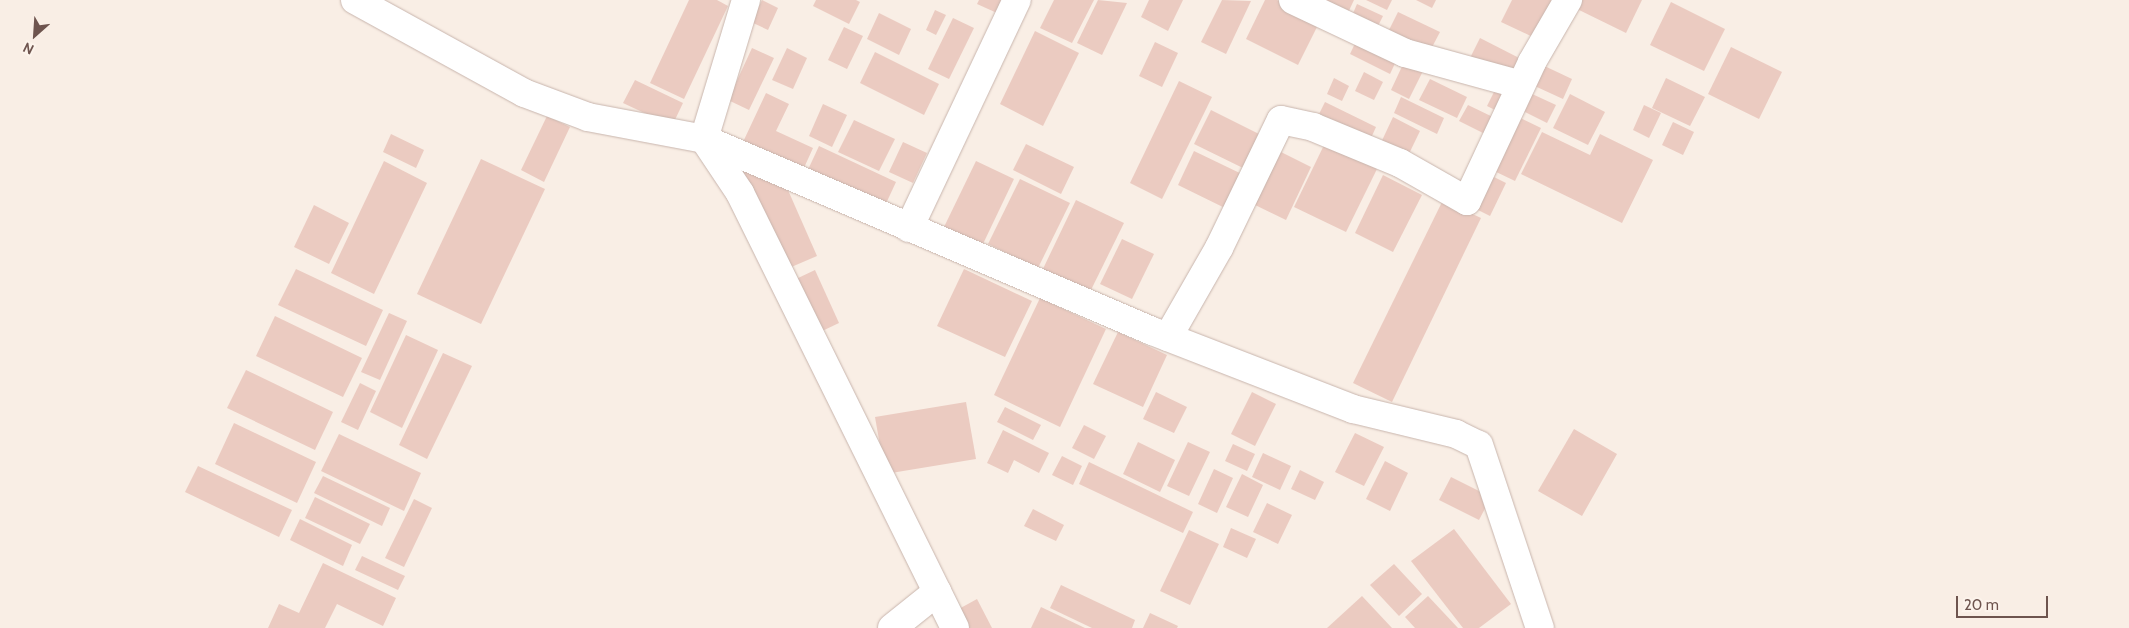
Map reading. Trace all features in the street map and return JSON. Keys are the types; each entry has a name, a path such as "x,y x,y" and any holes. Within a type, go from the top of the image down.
{"street":[{"path":"355,0 524,93 588,117 704,139 1168,337 1353,409 1456,434 1479,446 1540,628"},
{"path":"704,139 746,0"},
{"path":"909,228 1017,0"},
{"path":"1292,0 1405,54 1521,85"},
{"path":"1168,337 1219,248 1281,120 1313,127 1400,163 1467,201 1521,85 1568,0"},
{"path":"704,139 740,193 955,628"},
{"path":"892,628 937,592"}],"building":[{"path":"689,0 717,0 728,6 684,99 650,83"},
{"path":"762,0 778,8 768,30 751,22"},
{"path":"816,0 856,0 860,2 849,24 813,6"},
{"path":"979,0 1004,0 997,13 977,4"},
{"path":"1054,0 1094,0 1072,43 1040,28"},
{"path":"1098,0 1127,3 1102,55 1077,43"},
{"path":"1149,0 1183,0 1168,31 1141,17"},
{"path":"1222,0 1251,1 1226,54 1201,42"},
{"path":"1265,0 1277,0 1320,21 1298,65 1246,39"},
{"path":"1324,0 1354,0 1346,17"},
{"path":"1366,0 1392,0 1387,10"},
{"path":"1416,0 1436,0 1432,8"},
{"path":"1512,0 1554,0 1535,38 1501,22"},
{"path":"1578,0 1642,0 1626,33 1575,8"},
{"path":"1671,2 1725,29 1704,71 1650,45"},
{"path":"1357,4 1383,16 1376,30 1351,18"},
{"path":"935,10 946,15 936,35 926,30"},
{"path":"1398,12 1440,32 1429,53 1388,32"},
{"path":"879,13 911,29 899,55 867,39"},
{"path":"953,18 974,28 949,79 928,69"},
{"path":"844,27 863,36 847,69 828,60"},
{"path":"1035,31 1079,53 1043,126 1000,104"},
{"path":"1358,37 1398,57 1390,74 1350,54"},
{"path":"1480,38 1527,62 1518,81 1470,58"},
{"path":"1155,42 1178,53 1162,87 1139,76"},
{"path":"1731,47 1782,72 1759,119 1708,94"},
{"path":"752,48 774,58 749,110 728,100"},
{"path":"787,48 807,58 793,89 772,80"},
{"path":"875,52 939,84 924,115 860,83"},
{"path":"1405,60 1424,69 1409,99 1391,90"},
{"path":"1536,62 1572,79 1563,99 1526,82"},
{"path":"1364,72 1383,82 1374,100 1355,91"},
{"path":"1334,78 1349,86 1342,101 1327,94"},
{"path":"1666,78 1705,97 1690,126 1652,108"},
{"path":"1430,79 1467,97 1457,118 1419,100"},
{"path":"635,80 683,103 672,126 623,103"},
{"path":"1179,81 1212,97 1162,199 1130,183"},
{"path":"1499,82 1513,89 1501,113 1487,106"},
{"path":"766,93 789,104 776,131 813,148 803,170 743,142"},
{"path":"1530,93 1556,105 1547,123 1521,110"},
{"path":"1570,94 1605,112 1588,145 1553,128"},
{"path":"1401,97 1444,118 1437,134 1394,113"},
{"path":"1325,102 1376,127 1367,147 1315,122"},
{"path":"823,104 847,115 832,147 809,136"},
{"path":"1468,105 1497,119 1489,136 1459,121"},
{"path":"1644,105 1661,113 1649,138 1633,130"},
{"path":"1211,110 1261,135 1245,169 1194,144"},
{"path":"1514,115 1541,128 1515,181 1488,168"},
{"path":"547,116 570,127 544,182 521,170"},
{"path":"1393,117 1420,131 1405,162 1378,149"},
{"path":"854,120 895,139 879,171 838,152"},
{"path":"1673,122 1694,132 1683,155 1662,145"},
{"path":"1542,132 1590,155 1600,134 1653,160 1622,223 1521,174"},
{"path":"391,134 424,150 416,168 383,152"},
{"path":"903,142 927,153 913,183 889,172"},
{"path":"1325,143 1377,169 1346,232 1294,207"},
{"path":"1026,144 1074,167 1061,194 1013,170"},
{"path":"819,146 896,182 883,210 806,174"},
{"path":"1275,149 1311,167 1286,220 1249,202"},
{"path":"1194,151 1248,177 1231,211 1178,185"},
{"path":"481,159 545,189 481,324 417,294"},
{"path":"384,161 427,183 374,294 331,273"},
{"path":"976,161 1014,179 982,246 944,227"},
{"path":"738,168 784,181 817,256 789,268"},
{"path":"1486,173 1506,183 1490,216 1470,206"},
{"path":"1383,175 1422,195 1393,252 1355,233"},
{"path":"1020,179 1070,203 1038,268 988,244"},
{"path":"1076,200 1124,223 1088,296 1041,273"},
{"path":"1443,200 1481,218 1392,402 1353,383"},
{"path":"314,205 349,223 329,264 294,247"},
{"path":"1122,239 1154,254 1132,299 1100,284"},
{"path":"296,269 383,310 366,346 278,305"},
{"path":"964,269 1032,301 1005,357 937,326"},
{"path":"815,270 839,323 820,332 796,279"},
{"path":"1040,298 1106,329 1060,427 994,395"},
{"path":"389,313 407,321 380,380 361,372"},
{"path":"275,316 362,358 343,397 256,356"},
{"path":"1118,332 1167,355 1143,407 1093,384"},
{"path":"406,335 438,350 402,428 370,412"},
{"path":"443,353 472,366 427,459 399,445"},
{"path":"246,370 333,412 315,450 227,408"},
{"path":"360,383 376,391 358,430 341,422"},
{"path":"1156,392 1187,407 1174,433 1143,419"},
{"path":"1252,392 1276,404 1255,446 1231,434"},
{"path":"966,402 976,459 885,474 875,417"},
{"path":"1005,407 1041,425 1033,440 997,422"},
{"path":"234,423 316,462 297,503 215,464"},
{"path":"1084,425 1106,436 1094,459 1072,448"},
{"path":"1574,429 1617,454 1582,516 1538,491"},
{"path":"1003,430 1049,453 1039,473 1014,460 1008,473 987,463"},
{"path":"1355,433 1384,447 1364,486 1335,472"},
{"path":"339,434 421,473 404,511 321,471"},
{"path":"1138,442 1175,460 1160,492 1123,474"},
{"path":"1188,442 1210,452 1189,496 1167,486"},
{"path":"1233,444 1255,454 1247,471 1225,461"},
{"path":"1263,453 1291,466 1280,490 1252,477"},
{"path":"1062,456 1082,466 1073,485 1052,475"},
{"path":"1385,461 1408,473 1390,511 1366,499"},
{"path":"1089,462 1193,512 1183,533 1079,484"},
{"path":"198,466 292,510 279,537 185,492"},
{"path":"1214,469 1233,478 1217,513 1198,504"},
{"path":"1300,470 1324,482 1315,500 1291,489"},
{"path":"1242,474 1263,485 1248,517 1226,507"},
{"path":"323,476 390,508 382,526 314,493"},
{"path":"1451,477 1491,497 1479,520 1439,500"},
{"path":"315,497 370,524 360,544 305,518"},
{"path":"414,499 432,508 404,567 385,558"},
{"path":"1267,503 1292,515 1278,544 1253,532"},
{"path":"1033,509 1064,525 1056,541 1024,526"},
{"path":"300,519 352,545 343,566 290,540"},
{"path":"1231,528 1256,539 1247,558 1223,547"},
{"path":"1454,529 1511,604 1479,628 1463,628 1411,561"},
{"path":"1189,530 1219,544 1190,605 1160,591"},
{"path":"362,556 405,576 398,590 355,570"},
{"path":"323,563 396,598 383,626 337,604 325,628 268,628 279,604 299,613"},
{"path":"1394,564 1422,594 1399,616 1370,585"},
{"path":"1061,585 1135,620 1132,628 1092,628 1050,608"},
{"path":"1362,596 1392,628 1327,628"},
{"path":"1428,596 1458,628 1415,628 1405,617"},
{"path":"977,599 992,628 967,628 957,610"},
{"path":"1041,607 1085,628 1031,628"},
{"path":"1150,613 1178,626 1177,628 1143,628"}]}
